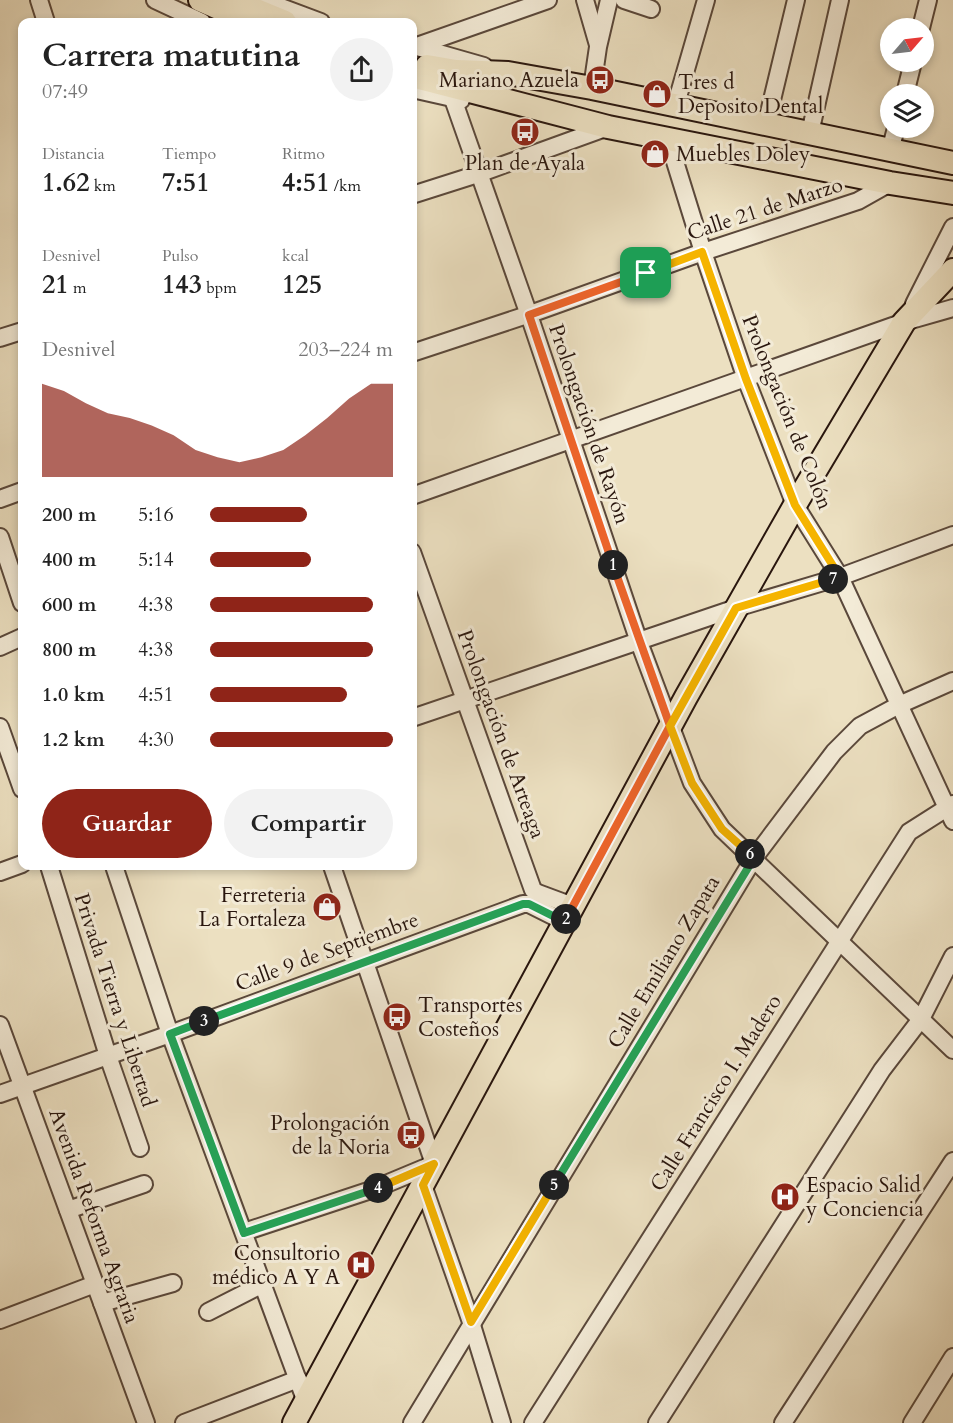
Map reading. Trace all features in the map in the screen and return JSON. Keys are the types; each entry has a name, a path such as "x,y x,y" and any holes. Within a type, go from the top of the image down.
{"main road":[{"path":"200,0 242,18"},
{"path":"232,0 275,18"},
{"path":"417,54 456,71 508,73 592,88 953,163"},
{"path":"417,77 608,127 890,183 953,193"},
{"path":"294,1423 736,608 904,322 953,270"}],"street":[{"path":"39,0 45,18"},
{"path":"155,0 193,18"},
{"path":"262,0 310,18"},
{"path":"417,50 548,0"},
{"path":"585,0 598,47"},
{"path":"592,88 598,47 609,0"},
{"path":"624,0 651,9"},
{"path":"676,104 706,0"},
{"path":"766,125 796,0"},
{"path":"810,133 840,0"},
{"path":"924,18 928,0"},
{"path":"417,90 453,99 555,115"},
{"name":"Prolongación de Rayón","path":"453,99 529,315 639,642 692,783 722,829 953,1050"},
{"path":"417,193 608,127"},
{"path":"890,151 893,138"},
{"name":"Prolongación de Colón","path":"668,139 702,252 746,379 795,505 840,577 951,811"},
{"name":"Calle 21 de Marzo","path":"417,351 529,315 702,252 858,201 890,183"},
{"path":"904,322 953,227"},
{"path":"417,494 904,322 952,311"},
{"path":"0,338 18,332"},
{"path":"0,499 18,492"},
{"path":"417,716 736,608 840,577 953,535"},
{"path":"0,537 18,591"},
{"name":"Prolongación de Arteaga","path":"417,566 533,890 569,914"},
{"path":"0,647 18,639"},
{"name":"Calle Emiliano Zapata","path":"412,1423 471,1322 754,858 834,752 860,726 899,705 953,681"},
{"path":"0,727 18,778"},
{"name":"Calle Francisco I. Madero","path":"533,1423 909,832 951,811"},
{"path":"0,872 18,865"},
{"name":"Privada Tierra y Libertad","path":"50,870 108,1056 140,1148"},
{"path":"115,870 170,1034 306,1402"},
{"path":"244,1233 374,1189 434,1164 333,870"},
{"name":"Calle 9 de Septiembre","path":"0,1094 523,904 569,914"},
{"path":"657,1423 882,1070 921,1019 953,956"},
{"name":"Avenida Reforma Agraria","path":"0,1025 146,1423"},
{"path":"783,1423 953,1161"},
{"path":"68,1210 144,1184"},
{"path":"423,1185 471,1322 502,1423"},
{"path":"102,1303 173,1283"},
{"path":"0,1320 95,1284"},
{"path":"208,1312 262,1284"},
{"path":"912,1423 953,1357"},
{"path":"184,1423 298,1379"}],"place":[{"name":"Mariano Azuela","path":"600,80"},
{"name":"Tres d Deposito Dental","path":"657,94"},
{"name":"Plan de Ayala","path":"525,132"},
{"name":"Muebles Doley","path":"655,154"},
{"name":"Ferreteria La Fortaleza","path":"327,907"},
{"name":"Transportes Costeños","path":"397,1017"},
{"name":"Prolongación de la Noria","path":"411,1135"},
{"name":"Espacio Salid y Conciencia","path":"785,1197"},
{"name":"Consultorio médico A Y A","path":"361,1265"}],"route":[{"path":"646,273 529,315 639,642 670,726 565,922 529,904 523,904 170,1034 244,1233 374,1189 434,1164 423,1185 471,1322 754,858 722,829 692,783 670,726 736,608 840,577 795,505 746,379 702,252 646,273"}]}
